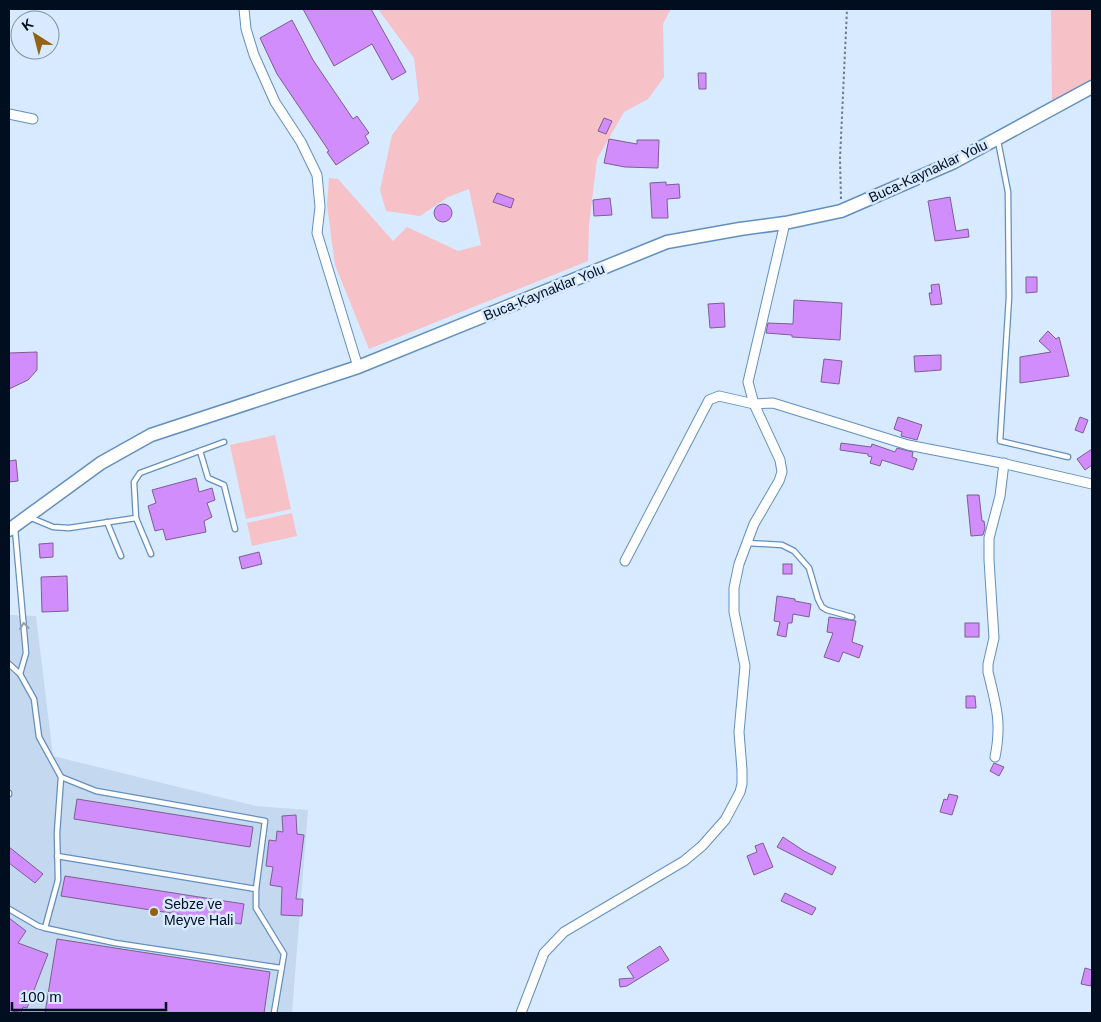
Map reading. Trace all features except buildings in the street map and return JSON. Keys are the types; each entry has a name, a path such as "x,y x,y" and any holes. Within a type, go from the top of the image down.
{"street":[{"path":"244,9 246,29 254,55 275,102 301,142 317,175 320,206 317,233 358,367"},
{"name":"Buca-Kaynaklar Yolu","path":"12,529 101,463 151,435 358,367 667,242 785,223 841,211 954,162 1092,87"},
{"path":"9,114 32,119"},
{"path":"521,1013 544,953 554,941 564,932 684,861 694,853 725,820 740,792 742,777 739,732 745,666 736,623 734,600 736,576 754,524 779,481 782,472 780,460 754,404 748,382 785,223"},
{"path":"625,560 709,400 719,396 754,404 773,403 908,445 1004,463 1092,484"},
{"path":"995,757 998,741 998,717 988,672 994,638 989,560 990,538 1000,496 1004,463"}],"lane":[{"path":"997,138 1008,192 1009,297 1000,441 1068,457"},
{"path":"152,554 136,518 134,482 144,471 224,442"},
{"path":"200,451 208,478 211,481 221,482 224,486 235,529"},
{"path":"28,517 53,527 69,528 136,518"},
{"path":"106,522 121,556"},
{"path":"12,529 26,653 20,674"},
{"path":"747,544 782,545 794,552 809,568 822,607 852,617"},
{"path":"9,664 20,674 34,699 39,737 61,777 57,833 58,880 45,928"},
{"path":"61,777 96,791 265,821 256,888 256,908 284,954 274,1013"},
{"path":"57,856 256,888"},
{"path":"9,909 45,928 115,943 281,968"}],"path":[{"path":"841,211 840,159 847,9"}],"shaded area":[{"path":"378,9 671,9 663,24 664,77 648,99 624,112 597,159 589,225 588,261 369,349 335,265 327,205 329,178 338,179 393,241 407,227 458,251 481,245 469,189 448,197 420,216 386,211 380,190 392,135 419,100 414,58"},
{"path":"1051,9 1092,9 1092,79 1052,102"},
{"path":"275,435 291,509 246,519 230,445"},
{"path":"292,513 297,536 252,546 247,523"},
{"name":"Sebze ve Meyve Hali","path":"9,615 36,616 53,756 256,806 308,810 292,1013 9,1013"}],"place":[{"name":"Sebze ve Meyve Hali","path":"154,912"}]}
